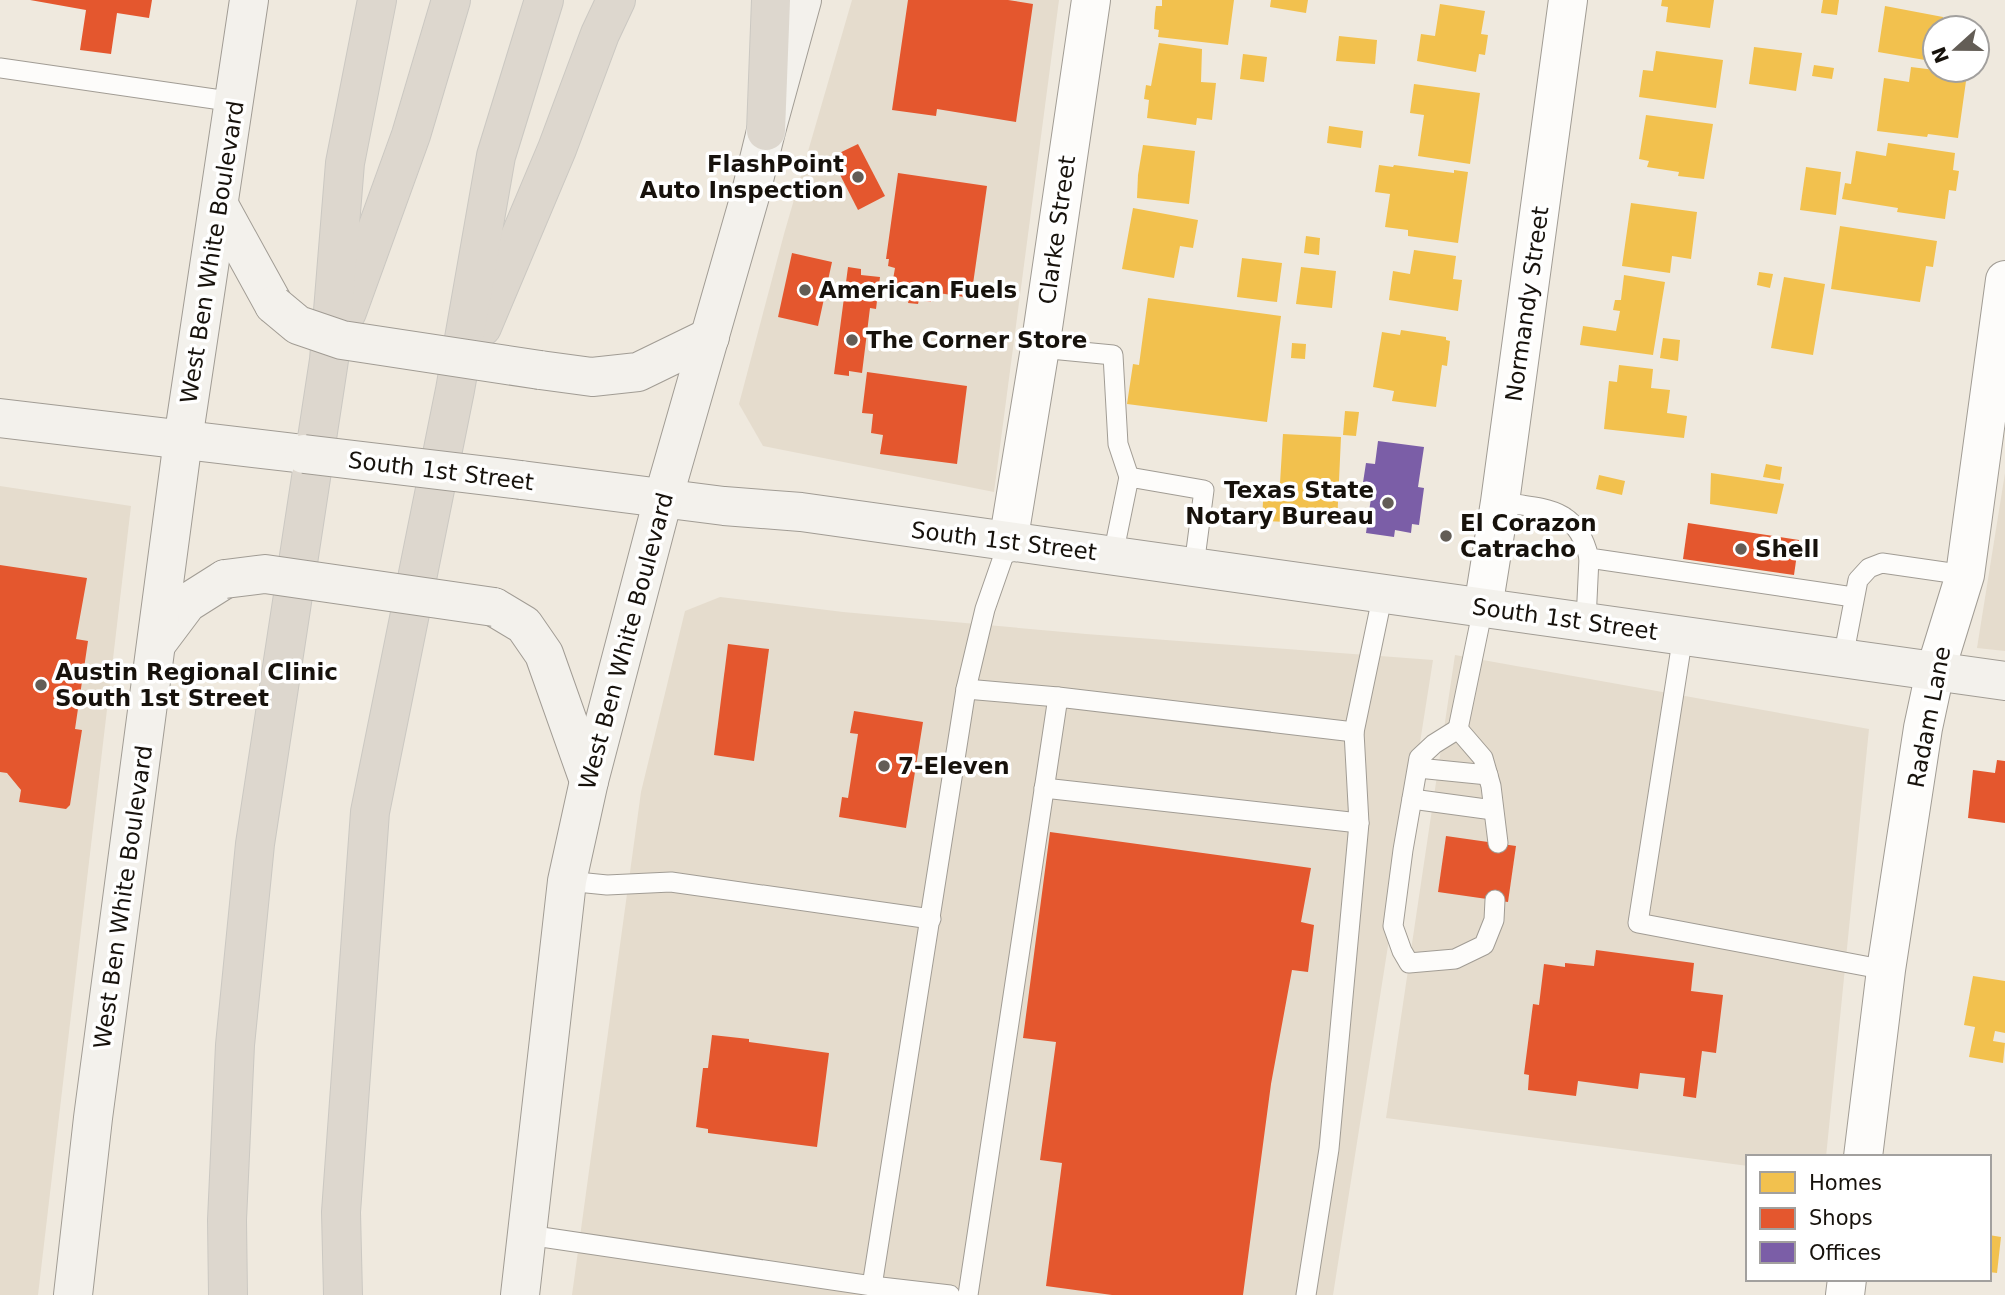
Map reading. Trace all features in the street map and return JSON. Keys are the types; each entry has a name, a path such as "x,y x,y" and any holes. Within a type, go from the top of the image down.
{"highway":[{"path":"228,1295 227,1220 235,1045 256,844 329,360 345,163 377,0"},
{"path":"329,360 411,135 451,0"},
{"path":"342,1295 341,1212 370,813 455,390 496,156 544,0"},
{"path":"455,390 557,149 600,34 616,0"},
{"path":"766,131 771,0"}],"main road":[{"name":"West Ben White Boulevard","path":"73,1295 94,1108 183,439 249,0"},
{"name":"West Ben White Boulevard","path":"520,1295 567,881 589,781 663,499 750,196 802,0"},
{"path":"220,206 274,305 298,325 342,340 592,377 638,372 710,337"},
{"name":"South 1st Street","path":"0,418 663,499 801,512 2005,681"},
{"path":"156,645 187,603 225,579 265,574 494,607 524,625 544,654 589,781"}],"street":[{"name":"Clarke Street","path":"1008,543 1040,348 1091,0"},
{"name":"Normandy Street","path":"1483,607 1500,502 1568,0"},
{"name":"Radam Lane","path":"1863,1155 1886,970 1923,728 1935,672 1965,575 1987,467 2005,280"}],"lane":[{"path":"0,68 235,102"},
{"path":"1040,348 1113,355 1118,444 1129,477 1113,555"},
{"path":"1129,477 1204,490 1194,566"},
{"path":"1500,502 1546,509 1568,518 1577,526 1585,541 1589,558 1586,621"},
{"path":"872,1286 966,690 985,609 1008,543"},
{"path":"1589,558 1853,597"},
{"path":"1843,658 1853,597 1858,580 1869,568 1882,563 1965,575"},
{"path":"1306,1295 1329,1149 1359,823 1354,732 1383,593"},
{"path":"1483,607 1458,729 1434,744 1419,758 1393,926 1409,963 1455,959 1484,945 1494,920 1495,900"},
{"path":"1683,635 1638,923 1886,970"},
{"path":"966,690 1058,697 1354,732"},
{"path":"968,1295 1058,697"},
{"path":"1458,729 1483,758 1498,843"},
{"path":"1418,768 1488,775"},
{"path":"1044,788 1359,823"},
{"path":"1412,799 1493,810"},
{"path":"567,881 607,885 671,882 931,919"},
{"path":"528,1235 950,1295"}],"shaded area":[{"path":"852,0 1059,0 994,492 763,446 739,404 784,234"},
{"path":"2005,473 2005,651 1977,648"},
{"path":"0,486 131,506 38,1295 0,1295"},
{"path":"720,597 843,612 1086,634 1433,660 1333,1295 572,1295 641,792 685,611"},
{"path":"1455,655 1869,729 1826,1155 1746,1155 1746,1166 1386,1118"}],"building: Homes":[{"path":"1162,0 1234,0 1228,45 1158,37 1159,30 1154,29 1155,13 1156,6 1162,6"},
{"path":"1271,0 1308,0 1306,13 1270,7"},
{"path":"1662,0 1714,0 1710,28 1666,22 1668,7 1661,6"},
{"path":"1823,0 1839,0 1837,15 1821,13"},
{"path":"1440,4 1485,11 1481,34 1488,35 1485,55 1479,54 1476,72 1417,61 1421,34 1435,36"},
{"path":"1885,6 1927,14 1921,14 1921,59 1878,52"},
{"path":"1339,36 1377,40 1375,64 1336,61"},
{"path":"1159,43 1202,49 1201,82 1216,83 1212,120 1197,118 1196,125 1147,118 1149,100 1144,99 1146,85 1151,86"},
{"path":"1754,47 1802,53 1796,91 1749,84"},
{"path":"1656,51 1723,60 1716,108 1639,97 1643,70 1653,71"},
{"path":"1243,54 1267,57 1264,82 1240,79"},
{"path":"1814,65 1834,68 1832,79 1812,76"},
{"path":"1911,67 1921,68 1921,84 1966,84 1958,138 1877,131 1884,78 1909,82"},
{"path":"1414,84 1480,93 1470,164 1418,156 1424,115 1410,113"},
{"path":"1646,115 1713,124 1704,179 1678,176 1679,172 1647,167 1649,161 1639,159"},
{"path":"1329,126 1363,131 1361,148 1327,143"},
{"path":"1888,143 1955,153 1953,170 1959,171 1956,191 1949,190 1945,219 1897,212 1898,208 1842,199 1845,183 1851,184 1856,151 1886,156"},
{"path":"1143,145 1195,151 1189,204 1137,198"},
{"path":"1379,165 1468,172 1458,243 1408,236 1408,230 1385,227 1390,194 1375,192"},
{"path":"1806,167 1841,172 1836,215 1800,210"},
{"path":"1631,203 1697,212 1691,259 1672,256 1670,273 1622,266"},
{"path":"1133,208 1198,220 1193,248 1180,246 1174,278 1122,269"},
{"path":"1840,226 1937,241 1933,267 1926,266 1920,302 1831,289"},
{"path":"1306,236 1320,238 1319,255 1304,253"},
{"path":"1414,250 1456,256 1453,279 1462,280 1458,311 1389,300 1393,271 1410,274"},
{"path":"1242,258 1282,263 1277,302 1237,297"},
{"path":"1301,267 1336,271 1332,308 1296,304"},
{"path":"1759,272 1773,274 1770,288 1757,285"},
{"path":"1624,275 1665,282 1653,355 1580,345 1583,326 1616,331 1620,311 1613,310 1615,300 1621,300"},
{"path":"1784,277 1825,284 1813,355 1771,348"},
{"path":"1148,298 1281,316 1267,422 1127,404 1133,364 1139,365"},
{"path":"1401,330 1446,337 1446,340 1450,341 1447,366 1442,365 1436,407 1392,401 1394,391 1373,387 1382,332 1400,335"},
{"path":"1663,338 1680,340 1678,361 1660,358"},
{"path":"1292,343 1306,344 1305,359 1291,358"},
{"path":"1619,365 1653,369 1651,388 1670,390 1667,413 1687,416 1684,438 1604,429 1609,381 1617,382"},
{"path":"1345,411 1359,412 1356,436 1343,435"},
{"path":"1283,434 1341,437 1337,524 1262,521 1264,482 1280,483"},
{"path":"1766,464 1782,467 1780,480 1763,477"},
{"path":"1711,473 1784,484 1777,514 1710,504"},
{"path":"1599,475 1625,481 1622,495 1596,489"},
{"path":"1973,976 2005,981 2005,1033 1995,1031 1993,1041 2005,1043 2003,1063 1969,1057 1975,1027 1964,1025"},
{"path":"1991,1235 2001,1237 1997,1273 1991,1272"}],"building: Shops":[{"path":"30,0 152,0 149,18 117,13 111,54 80,50 86,10"},
{"path":"908,0 1008,0 1033,4 1016,122 937,109 936,116 892,110"},
{"name":"FlashPoint Auto Inspection","path":"858,144 885,196 858,210 831,157"},
{"path":"898,173 987,186 971,298 932,292 931,302 919,300 918,304 908,303 909,299 890,297 895,268 888,266 889,259 886,259"},
{"name":"American Fuels","path":"792,253 832,262 818,326 778,317"},
{"name":"The Corner Store","path":"848,267 861,269 861,275 880,277 876,309 870,308 862,373 849,371 849,376 834,374"},
{"path":"867,372 967,386 957,464 880,454 883,435 871,433 873,414 862,413"},
{"name":"Shell","path":"1688,523 1799,540 1794,575 1683,559"},
{"name":"Austin Regional Clinic South 1st Street","path":"0,565 87,578 76,639 88,641 75,729 82,730 70,805 66,809 19,802 21,790 7,773 0,772"},
{"path":"728,644 769,649 754,761 714,755"},
{"name":"7-Eleven","path":"854,711 923,722 906,828 839,817 842,797 848,798 858,734 850,733"},
{"path":"1997,760 2005,761 2005,823 1968,818 1973,770 1995,773"},
{"path":"1050,832 1311,868 1301,922 1314,925 1308,972 1292,970 1271,1084 1243,1295 1112,1295 1046,1286 1062,1163 1040,1160 1056,1042 1023,1038"},
{"path":"1446,836 1516,846 1508,902 1438,892"},
{"path":"1596,950 1694,963 1691,991 1723,995 1716,1053 1702,1051 1696,1098 1683,1096 1685,1078 1640,1073 1638,1089 1578,1081 1576,1096 1528,1090 1529,1075 1524,1074 1533,1004 1539,1005 1544,964 1565,967 1565,963 1594,966"},
{"path":"712,1035 829,1053 817,1147 708,1133 708,1129 696,1127 703,1068 708,1068"}],"building: Offices":[{"path":"1378,441 1424,447 1418,487 1424,488 1419,525 1412,524 1411,533 1395,530 1394,537 1366,533 1372,491 1362,489 1366,463 1375,464"}],"place":[{"name":"FlashPoint Auto Inspection","path":"858,177"},
{"name":"American Fuels","path":"805,290"},
{"name":"The Corner Store","path":"852,340"},
{"name":"Texas State Notary Bureau","path":"1388,503"},
{"name":"El Corazon Catracho","path":"1446,536"},
{"name":"Shell","path":"1741,549"},
{"name":"Austin Regional Clinic South 1st Street","path":"41,685"},
{"name":"7-Eleven","path":"884,766"}]}
